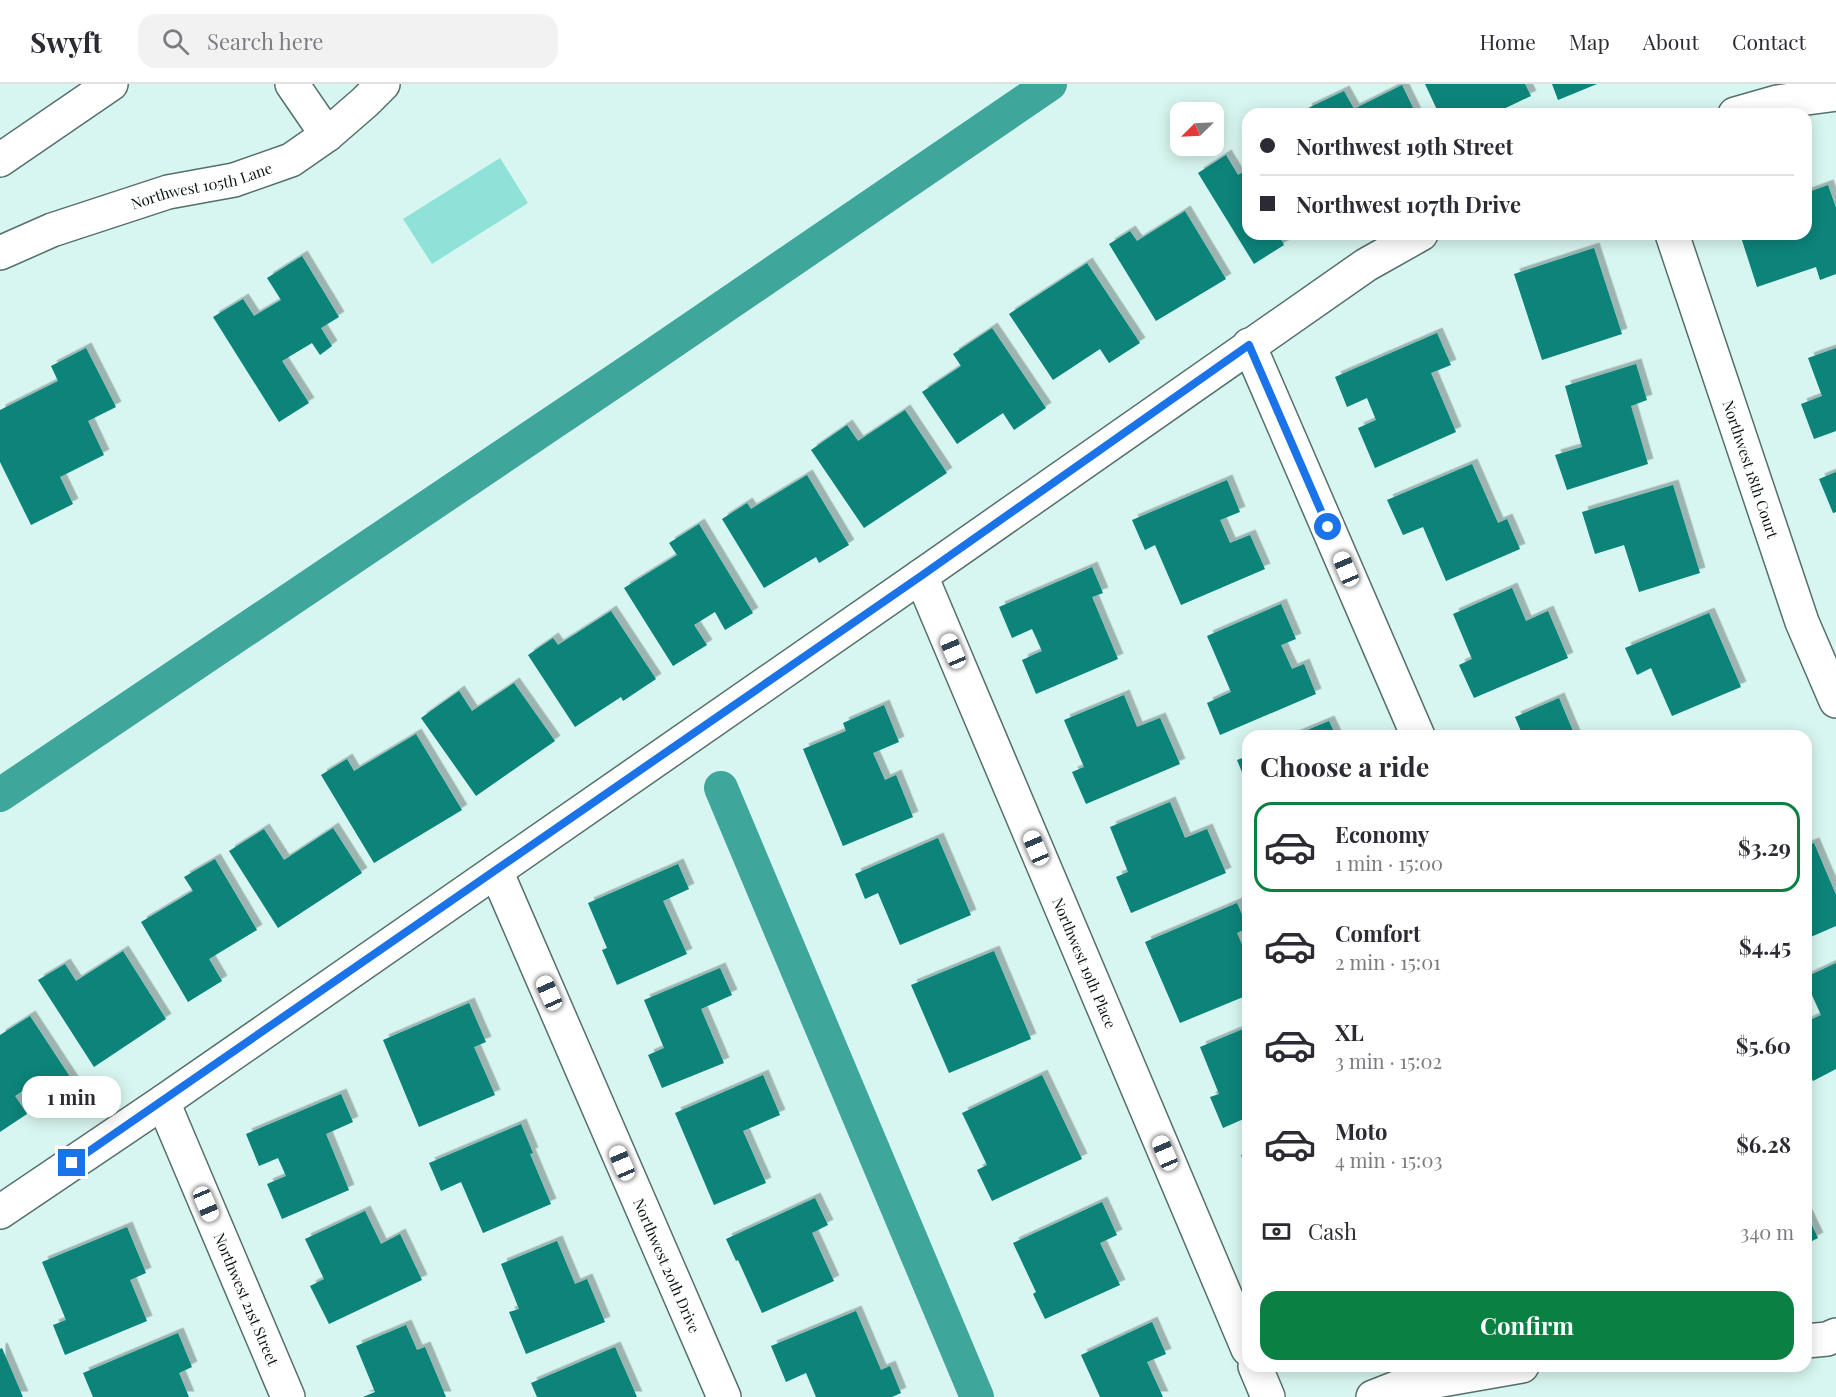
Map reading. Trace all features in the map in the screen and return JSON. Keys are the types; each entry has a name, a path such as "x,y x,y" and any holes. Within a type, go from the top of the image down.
{"street":[{"path":"0,160 111,84"},
{"path":"292,84 327,135"},
{"name":"Northwest 105th Lane","path":"0,253 52,230 168,192 234,180 291,160 327,135 382,84"},
{"path":"1756,108 1777,102 1836,94"},
{"path":"0,1212 496,871 1366,264 1410,240"},
{"name":"Northwest 18th Court","path":"1674,240 1798,612 1836,701"},
{"path":"1249,345 1415,730"},
{"name":"Northwest 19th Place","path":"921,576 1242,1335"},
{"name":"Northwest 20th Drive","path":"496,871 724,1397"},
{"name":"Northwest 21st Street","path":"163,1102 288,1397"},
{"path":"1812,1340 1827,1339 1836,1335"},
{"path":"1258,1372 1268,1397"},
{"path":"1373,1397 1396,1388 1488,1372"}],"shaded area":[{"path":"500,158 528,203 432,264 403,219"}],"building":[{"path":"1425,84 1525,84 1531,96 1506,108 1436,108"},
{"path":"1552,84 1597,84 1558,100"},
{"path":"1402,85 1413,108 1356,108"},
{"path":"1344,91 1353,108 1308,108"},
{"path":"1226,155 1238,175 1242,173 1242,240 1281,240 1284,245 1254,264 1198,173"},
{"path":"1828,185 1836,208 1836,274 1820,280 1816,267 1757,287 1742,240 1812,240 1812,191"},
{"path":"1185,211 1226,279 1156,321 1109,244 1130,231 1137,241"},
{"path":"1594,248 1622,334 1542,360 1514,274"},
{"path":"302,256 339,317 321,328 332,346 320,355 312,343 282,361 309,403 279,422 213,317 243,299 254,316 281,300 267,278"},
{"path":"1087,263 1140,343 1109,363 1100,349 1053,380 1009,314"},
{"path":"992,328 1046,408 1014,430 1003,413 957,444 922,392 961,366 953,354"},
{"path":"1437,333 1451,365 1431,373 1456,432 1375,468 1358,428 1376,420 1367,398 1347,407 1335,377"},
{"path":"86,348 116,407 88,421 104,455 60,477 73,504 31,525 0,462 0,410 58,381 51,366"},
{"path":"1836,348 1836,431 1814,439 1801,404 1822,396 1808,358"},
{"path":"1636,364 1647,400 1631,406 1648,464 1567,490 1555,455 1582,447 1565,386"},
{"path":"905,410 947,473 864,528 811,450 847,425 858,441"},
{"path":"1472,464 1498,523 1507,519 1520,549 1446,581 1423,527 1403,535 1387,500"},
{"path":"1836,472 1836,512 1833,513 1819,479"},
{"path":"807,475 849,545 819,563 816,557 764,588 722,519 747,503 751,509"},
{"path":"1227,480 1240,512 1220,520 1230,543 1250,535 1265,569 1181,605 1155,545 1145,550 1132,520"},
{"path":"1673,485 1700,573 1639,592 1624,545 1595,554 1582,512"},
{"path":"699,524 753,613 725,630 715,612 694,625 707,645 673,666 624,588 677,555 669,543"},
{"path":"1092,567 1103,593 1092,597 1118,659 1036,694 1022,660 1042,651 1032,629 1012,638 999,607"},
{"path":"1512,588 1526,621 1548,611 1568,658 1474,698 1459,665 1472,659 1453,614"},
{"path":"1281,604 1296,639 1281,645 1292,669 1304,664 1316,694 1220,735 1207,703 1231,692 1207,636"},
{"path":"611,611 656,679 623,701 621,697 575,727 528,655 553,638 558,645"},
{"path":"1709,613 1741,687 1672,716 1651,668 1637,675 1625,648"},
{"path":"514,683 555,741 476,796 421,718 459,691 472,711"},
{"path":"1124,695 1137,727 1160,718 1180,764 1086,804 1072,772 1084,767 1064,720"},
{"path":"1559,698 1572,730 1520,730 1515,717"},
{"path":"884,705 899,742 873,753 885,780 896,775 913,817 843,846 803,749 846,731 843,723"},
{"path":"1329,721 1333,730 1307,730"},
{"path":"416,734 462,810 374,863 321,775 347,759 354,771"},
{"path":"1242,758 1242,772 1237,760"},
{"path":"1170,802 1185,838 1207,829 1226,873 1131,913 1116,877 1128,872 1110,827"},
{"path":"333,828 362,873 278,928 229,851 264,829 284,860"},
{"path":"938,838 971,915 900,945 878,893 865,899 855,874"},
{"path":"1814,843 1836,895 1836,926 1812,936 1812,844"},
{"path":"215,859 257,930 209,959 222,981 188,1002 141,922 193,891 184,877"},
{"path":"678,864 689,889 663,901 687,954 617,985 602,950 607,948 588,903"},
{"path":"1237,903 1242,914 1242,931 1237,933 1242,944 1242,997 1180,1023 1145,942"},
{"path":"123,951 166,1019 94,1067 38,980 65,964 76,981"},
{"path":"994,951 1031,1039 949,1073 911,985"},
{"path":"1836,963 1836,1069 1813,1081 1812,1019 1821,1015 1812,995 1812,974"},
{"path":"720,968 732,995 701,1009 724,1063 662,1088 648,1055 664,1048 644,1000"},
{"path":"469,1003 486,1042 474,1047 495,1095 419,1127 383,1040"},
{"path":"30,1016 74,1083 39,1106 27,1088 15,1096 27,1114 0,1132 0,1035"},
{"path":"1242,1030 1242,1120 1223,1128 1210,1097 1219,1094 1200,1047"},
{"path":"763,1075 780,1115 743,1131 766,1183 714,1205 675,1113"},
{"path":"1042,1075 1082,1159 992,1201 977,1170 987,1165 962,1113"},
{"path":"341,1094 353,1122 326,1134 349,1190 282,1219 267,1184 286,1176 278,1158 259,1166 246,1134"},
{"path":"521,1124 533,1153 530,1154 551,1204 483,1233 461,1182 441,1191 429,1163"},
{"path":"815,1198 828,1225 812,1233 834,1281 762,1313 726,1239"},
{"path":"1102,1202 1117,1235 1100,1243 1120,1285 1045,1319 1033,1294 1036,1292 1013,1243"},
{"path":"365,1211 381,1244 400,1234 422,1280 329,1324 310,1286 324,1279 305,1239"},
{"path":"1812,1226 1818,1238 1812,1241"},
{"path":"127,1227 146,1273 130,1280 147,1321 65,1355 53,1325 66,1320 42,1262"},
{"path":"557,1241 575,1284 587,1279 605,1322 526,1354 509,1312 519,1309 501,1264"},
{"path":"856,1311 881,1370 890,1366 901,1393 892,1397 816,1397 806,1373 786,1382 771,1346"},
{"path":"1152,1322 1166,1354 1147,1362 1163,1397 1100,1397 1081,1355"},
{"path":"406,1325 417,1350 425,1347 446,1397 363,1397 375,1392 356,1346"},
{"path":"178,1333 192,1367 179,1373 189,1397 93,1397 83,1373"},
{"path":"615,1347 637,1397 537,1397 531,1383"},
{"path":"2,1348 23,1397 0,1397 0,1349"}],"waterway":[{"path":"0,795 634,368 1050,84"},
{"path":"721,788 977,1397"}],"route":[{"path":"72,1163 921,576 1249,345 1328,527"}]}
